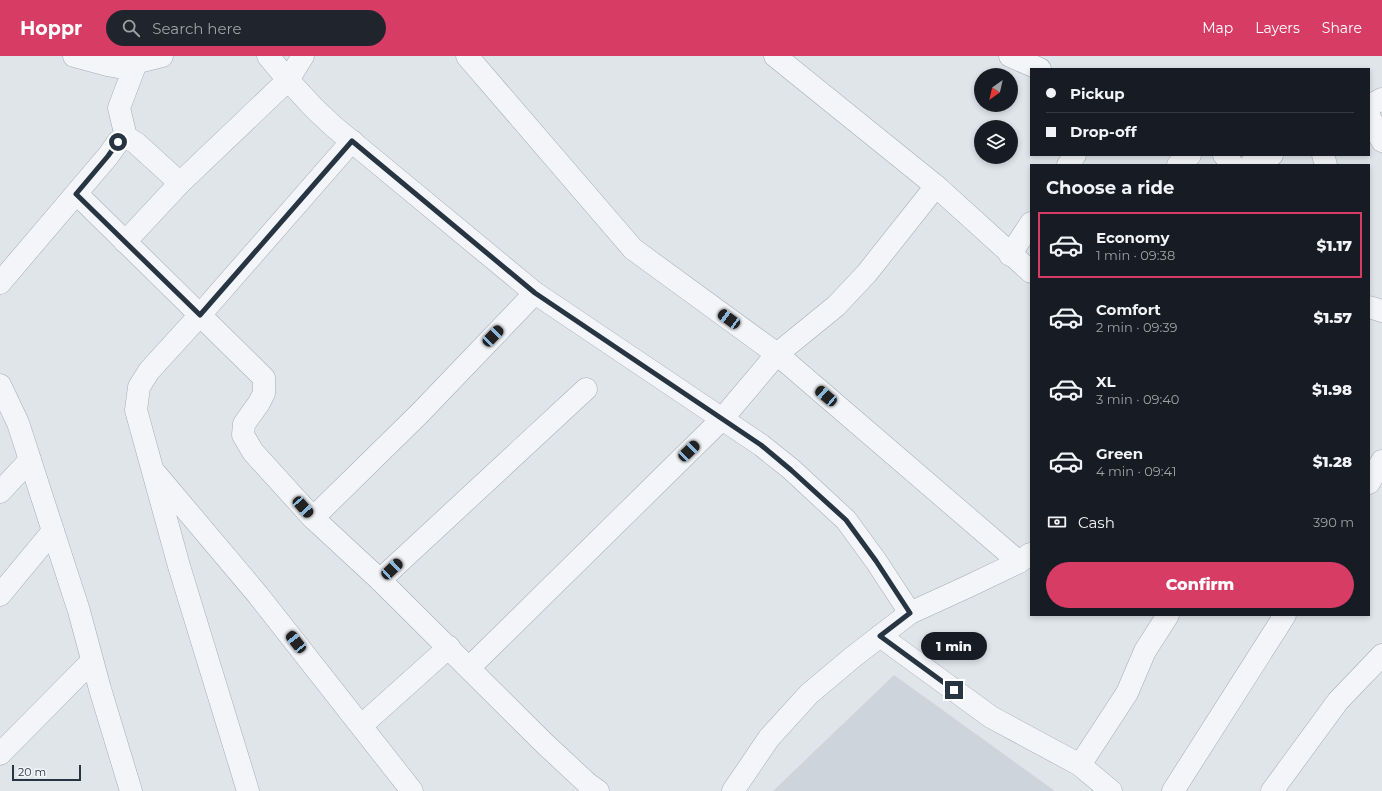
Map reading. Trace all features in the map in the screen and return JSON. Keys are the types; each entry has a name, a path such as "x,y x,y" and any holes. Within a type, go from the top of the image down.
{"street":[{"path":"74,56 118,67 136,59 162,56"},
{"path":"268,56 314,108 535,293 761,445 791,470 846,520 876,561 910,613"},
{"path":"125,242 180,183 288,80 303,56"},
{"path":"467,56 633,249 777,354 1025,558 910,613 853,657 809,694 769,738 733,791"},
{"path":"775,56 936,186 1010,255 1030,271"},
{"path":"1010,56 1038,68"},
{"path":"136,59 119,108 126,137 136,142 180,183"},
{"path":"1370,105 1382,99"},
{"path":"1370,118 1382,141"},
{"path":"0,283 108,156 118,142 126,137"},
{"path":"248,791 179,566 136,410 139,387 149,371 352,141"},
{"path":"1179,164 1189,156"},
{"path":"1225,156 1232,164"},
{"path":"1252,164 1270,156"},
{"path":"469,668 722,419 777,354 836,306 867,273 936,186"},
{"path":"76,194 264,378 264,393 259,403 244,424 243,435 253,452 313,518 449,647 544,743 588,784 598,791"},
{"path":"1010,255 1030,225"},
{"path":"313,518 420,413 535,293"},
{"path":"1370,307 1382,311"},
{"path":"0,384 9,424 30,460 79,611 124,786"},
{"path":"380,580 586,389"},
{"path":"0,492 30,460"},
{"path":"1370,481 1382,461"},
{"path":"152,468 258,595 362,725 412,791"},
{"path":"0,595 53,531"},
{"path":"1080,765 1127,693 1145,651 1167,616"},
{"path":"1173,791 1284,616"},
{"path":"880,636 991,717 1080,765 1111,791"},
{"path":"362,725 449,647"},
{"path":"1272,791 1338,701 1382,655"},
{"path":"0,754 92,661"}],"shaded area":[{"path":"894,675 1055,791 773,791"}],"route":[{"path":"118,142 76,194 200,315 352,141 535,293 761,445 846,520 876,561 910,613 880,636 954,690"}]}
